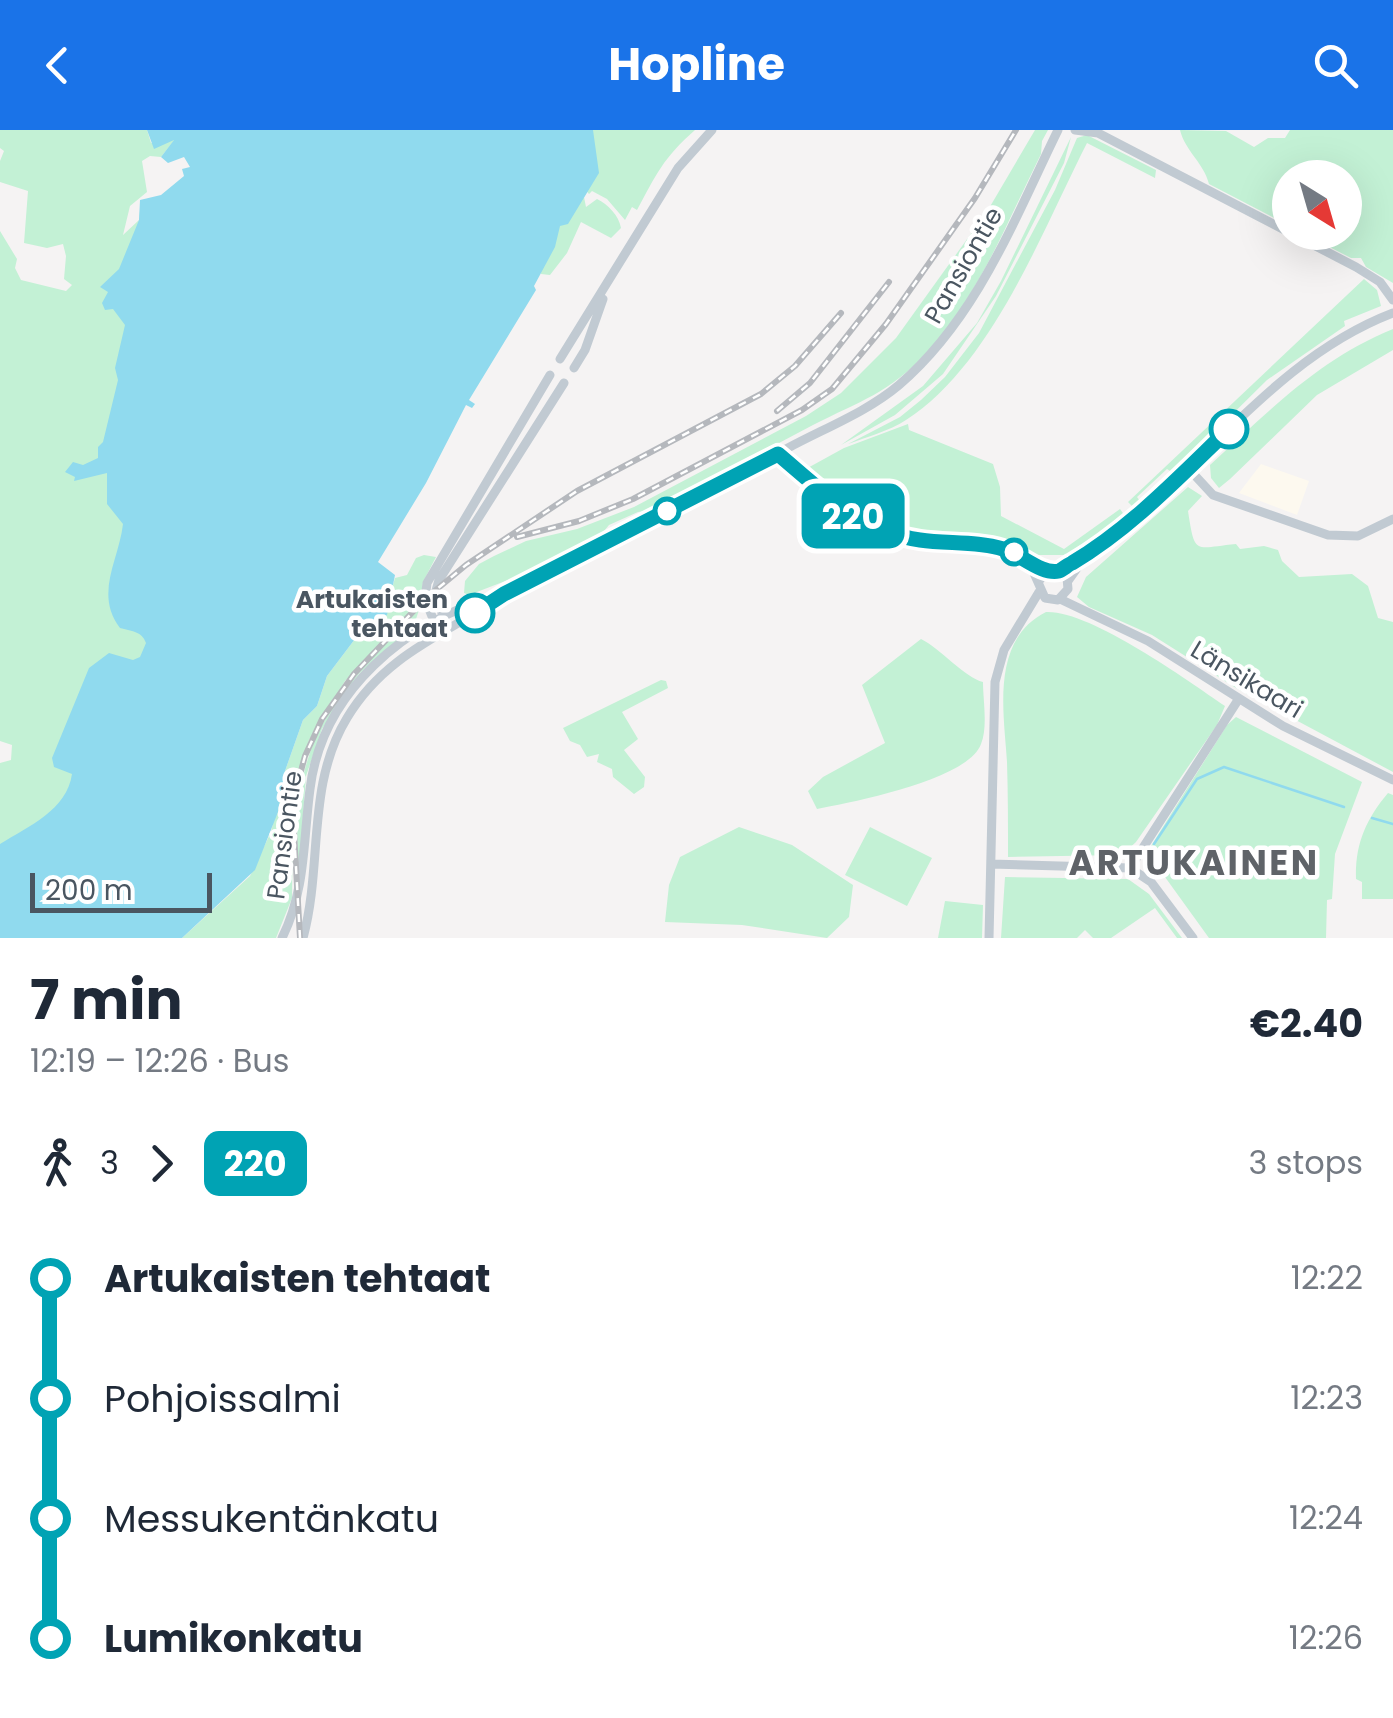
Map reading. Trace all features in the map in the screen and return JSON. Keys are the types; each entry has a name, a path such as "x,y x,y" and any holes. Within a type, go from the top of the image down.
{"street":[{"path":"560,360 678,168 712,130"},
{"name":"Pansiontie","path":"303,938 312,894 322,781 333,746 352,710 376,680 411,650 504,594 882,397 938,347 962,315 986,276 1058,130"},
{"path":"1075,130 1098,133 1356,267 1380,282 1393,300"},
{"path":"574,368 585,350 609,283"},
{"path":"989,938 995,678 1004,650 1039,586 1053,571 1085,557 1134,519 1304,361 1347,334 1393,314"},
{"path":"444,630 425,597 427,583 550,375"},
{"path":"438,619 435,594 439,580 564,383"},
{"path":"778,454 847,512 879,530 918,540 995,546 1053,571"},
{"path":"1188,468 1213,495 1328,536 1358,536 1393,519"},
{"path":"1026,616 1055,600 1085,557"},
{"path":"1029,562 1039,586"},
{"name":"Länsikaari","path":"1053,571 1068,585 1082,608"},
{"name":"Länsikaari","path":"1039,586 1055,600 1082,608 1148,641 1238,700 1393,780"},
{"name":"Pansiontie","path":"282,938 300,887 312,774 327,729 348,694 372,666 405,639 471,603 504,594"},
{"path":"1130,868 1238,700"},
{"path":"990,864 1130,868 1151,882 1192,938"}],"shaded area":[{"path":"1261,464 1309,481 1297,515 1239,493"}],"green space":[{"path":"0,130 147,130 151,143 176,138 161,157 150,156 142,161 147,192 130,206 123,235 139,220 141,201 183,633 98,790 0,873 0,763 11,760 12,745 0,741 0,231 17,259 15,268 21,280 66,291 72,285 64,279 63,244 47,248 24,243 28,191 0,182 4,151 0,148"},
{"path":"584,130 695,130 668,158 637,210 632,207 625,220 607,199 592,191 589,194 582,186"},
{"path":"1035,130 1048,130 1041,154 991,258 945,330 900,377 874,395 651,510 609,525 600,536 534,570 469,595 464,593 465,581 479,564 494,556 526,541 577,529 634,507 806,416 841,393 896,338 988,210"},
{"path":"1180,130 1226,131 1254,147 1268,138 1285,138 1290,130 1393,130 1393,283 1366,267 1361,258 1335,250 1362,250 1362,160 1272,160 1272,217 1209,184"},
{"path":"1087,135 1156,170 1155,178 1087,143 1012,294 964,366 937,396 906,420 848,444 900,417 945,377 979,333 1055,190 1077,138"},
{"path":"1071,137 1064,163 996,296 943,374 895,415 841,445 923,386 977,323"},
{"path":"584,197 586,207 597,199 605,204 621,228 611,238 581,222 567,253 550,275 541,274 542,242"},
{"path":"1364,279 1377,290 1381,306 1344,321 1345,326 1267,380 1173,473 1167,469 1137,497 1140,501 1133,507 1128,502"},
{"path":"1393,329 1393,350 1317,395 1219,488 1211,478 1210,465 1318,371"},
{"path":"908,424 909,430 993,464 1000,487 1001,516 1064,549 1120,509 1125,516 1078,555 1034,555 1014,543 934,538 882,527 854,512 804,470 844,448"},
{"path":"1188,487 1202,496 1188,511 1199,546 1264,546 1278,550 1282,561 1299,577 1352,574 1368,586 1378,618 1393,622 1393,772 1236,688 1152,635 1089,607 1077,597 1086,577"},
{"path":"436,557 423,582 420,602 345,681 309,740 293,797 292,898 276,938 182,938 250,876 271,832 285,771 303,720 317,706 327,676 358,635 383,620 395,578 407,575 416,558"},
{"path":"420,607 414,625 359,674 322,729 306,776 299,870 297,825 310,753 324,723 342,694 364,667"},
{"path":"1046,612 1065,614 1112,634 1225,706 1217,725 1136,842 1122,855 1008,857 1004,679 1016,640 1028,624"},
{"path":"921,639 983,682 985,722 981,744 972,757 933,779 817,809 808,791 823,777 885,743 862,685"},
{"path":"666,681 668,688 622,712 638,739 624,750 645,777 644,787 634,794 613,777 612,769 597,762 599,754 587,757 563,728"},
{"path":"1236,717 1362,782 1335,854 1332,899 1327,900 1326,938 1209,938 1152,859 1151,846 1227,725"},
{"path":"1388,793 1393,795 1393,899 1362,899 1362,882 1356,879 1360,843 1368,822"},
{"path":"739,827 792,845 853,885 849,917 827,938 742,925 665,922 669,885 680,857"},
{"path":"870,827 932,858 907,906 845,875"},
{"path":"1005,877 1128,879 1149,894 1182,938 1177,938 1155,908 1111,938 1093,938 1085,930 1077,938 1001,938"},
{"path":"945,901 983,905 982,938 938,938"}],"water":[{"path":"147,130 593,130 599,173 568,224 560,226 555,247 534,286 536,290 469,400 475,404 472,408 466,405 426,483 378,562 395,575 387,615 358,635 327,676 317,706 303,720 285,771 278,812 255,870 182,938 0,938 0,844 45,816 69,787 72,774 54,767 52,758 89,668 109,653 133,660 140,657 146,643 139,634 120,628 109,602 110,577 123,524 107,504 107,473 74,481 75,477 65,472 73,462 83,465 98,458 118,380 115,368 125,325 113,309 105,310 102,303 108,292 100,287 119,269 139,220 140,200 161,195 184,176 182,169 190,167 184,157 168,163 161,157 174,140 154,149"}],"waterway":[{"path":"1154,844 1197,779 1224,767 1344,807"},
{"path":"1372,818 1393,824"}],"railway":[{"path":"517,537 579,521 633,499 802,410 832,389 886,324 975,198 1016,130"},
{"path":"777,411 810,383 889,282"},
{"path":"300,938 294,832 298,782 322,719 354,674 425,599 466,565 577,491 761,394 795,366 841,313"}],"bus line":[{"name":"220","path":"475,613 504,594 778,454 847,512 884,532 918,540 995,546 1048,571 1058,571 1085,557 1134,519 1229,429"}],"place":[{"name":"Artukaisten tehtaat","path":"475,613"}],"district":[{"name":"ARTUKAINEN","path":"1194,863"}]}
